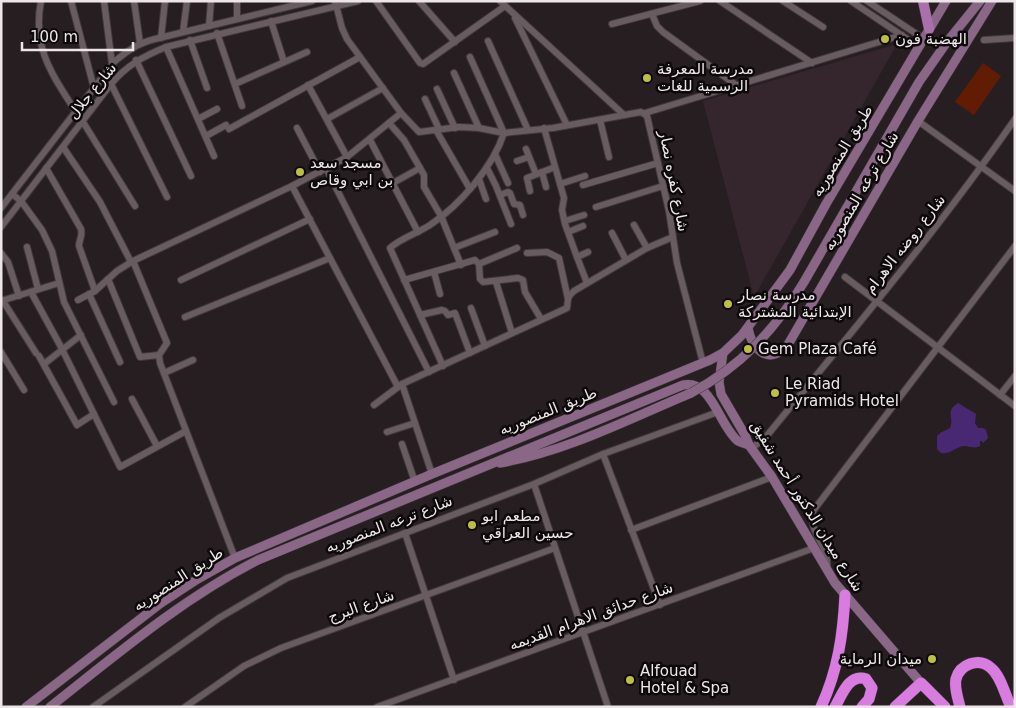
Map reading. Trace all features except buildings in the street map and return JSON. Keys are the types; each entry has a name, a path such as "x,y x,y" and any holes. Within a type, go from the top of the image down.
{"highway":[{"path":"821,707 832,679 840,649 845,595"},
{"path":"960,707 956,685 959,673 968,665 980,663 986,664 996,673 1011,707"},
{"path":"835,707 848,684 859,677 866,679 872,688 869,699 862,707"},
{"path":"896,707 921,683 945,707"}],"main road":[{"path":"923,1 929,29"},
{"name":"طريق المنصوريه","path":"26,707 161,603 235,558 723,353 748,328 790,270 826,204 946,1"},
{"path":"484,465 528,458 574,442 691,393 720,376 745,356 777,322 796,296 919,82 947,42 980,1"},
{"name":"شارع ترعه المنصوريه","path":"748,328 752,343 761,352 774,354 786,348 918,121 992,1"},
{"name":"شارع ميدان الدكتور أحمد شفيق","path":"723,353 719,382 721,394 751,447 772,477 827,570 845,595 921,683"},
{"name":"طريق المنصوريه","path":"50,707 183,604 232,573 284,548 683,384 696,385 704,390 733,436 751,447"}],"street":[{"path":"41,1 38,31 43,52 50,69 76,112"},
{"path":"71,1 94,88"},
{"path":"104,1 112,64"},
{"path":"134,1 140,43"},
{"path":"160,38 165,1"},
{"path":"183,32 187,1"},
{"path":"208,26 211,1"},
{"path":"237,1 237,19"},
{"name":"شارع جلال","path":"1,227 111,84 120,73 136,60 166,47 190,40 336,4 358,1"},
{"path":"376,1 420,63 426,63 455,42 502,3 624,116"},
{"path":"419,1 455,42"},
{"path":"612,24 700,1"},
{"path":"720,1 812,62"},
{"path":"783,1 823,27"},
{"path":"851,1 902,35 921,43"},
{"path":"868,1 921,43"},
{"name":"شارع جلال","path":"1,208 112,64 122,54 140,43 237,19 280,5 309,2"},
{"path":"78,300 95,291 132,262 292,186 347,157 401,113 347,39 336,4"},
{"path":"513,14 567,125"},
{"path":"652,14 657,26 663,32 736,85"},
{"path":"271,21 284,62"},
{"path":"217,34 242,106"},
{"path":"645,113 902,35"},
{"path":"984,40 1015,38"},
{"path":"190,40 207,88"},
{"path":"488,41 528,130"},
{"path":"166,47 214,156"},
{"path":"235,84 307,52"},
{"path":"206,136 228,127 360,57"},
{"path":"443,366 390,248 441,216 479,179 495,154 504,132 470,57"},
{"path":"136,60 191,176"},
{"path":"454,73 480,128"},
{"path":"111,84 167,197"},
{"path":"308,85 347,157"},
{"path":"326,119 383,88"},
{"path":"437,90 455,128"},
{"path":"425,98 438,129 470,189"},
{"path":"198,119 218,110"},
{"name":"شارع كفره نصار","path":"401,113 417,132 455,128 480,128 504,132 645,113 649,119 669,211 685,298 703,363"},
{"name":"شارع روضه الاهرام","path":"751,447 765,438 876,301 982,167 1015,119"},
{"path":"600,120 609,157"},
{"path":"918,121 1015,191"},
{"path":"83,122 135,206"},
{"path":"389,123 404,140 420,168 425,178 424,187 441,216 462,264"},
{"path":"296,128 323,170 429,372"},
{"path":"544,128 564,198 562,207 568,232 576,257 588,283"},
{"path":"370,140 418,232"},
{"path":"63,147 100,202 132,262 168,343 159,354 159,360 235,558"},
{"path":"526,149 546,187"},
{"path":"495,154 508,183"},
{"path":"517,161 529,157"},
{"path":"583,185 658,163"},
{"path":"530,191 527,178 555,167"},
{"path":"46,168 82,229 79,246 95,291"},
{"path":"393,183 420,168"},
{"path":"487,168 511,224"},
{"path":"560,184 585,176"},
{"path":"479,179 486,199"},
{"path":"292,186 400,385 432,474"},
{"path":"596,207 663,186"},
{"path":"500,195 510,193 514,204 520,206 523,215"},
{"path":"12,194 21,201 42,230 52,251 64,302 114,402"},
{"path":"565,221 584,215"},
{"path":"181,280 310,219"},
{"path":"634,224 647,248"},
{"path":"568,232 583,226"},
{"path":"454,248 495,232"},
{"path":"612,233 626,260"},
{"path":"568,299 574,291 626,260 647,248 673,237"},
{"path":"827,570 827,554 813,527 814,511 1015,246"},
{"path":"27,247 35,291 120,467 186,431"},
{"path":"479,264 517,248"},
{"path":"374,405 400,385 567,308 569,303 559,258 547,252 527,253"},
{"path":"576,257 588,252"},
{"path":"1,253 8,262 19,296"},
{"path":"185,317 330,258"},
{"path":"404,280 475,260 479,264 480,279 486,283 518,278 523,280 525,292 541,320"},
{"path":"434,272 440,294"},
{"path":"845,277 1015,406"},
{"path":"108,279 140,357 159,354"},
{"path":"496,282 512,333"},
{"path":"60,283 2,301 44,364 77,425 94,414"},
{"path":"89,294 120,362"},
{"path":"471,308 485,346"},
{"path":"420,315 442,310 448,314 455,313 470,353"},
{"path":"44,364 80,335"},
{"path":"1,352 24,390"},
{"path":"164,373 193,360"},
{"path":"1000,395 1015,376"},
{"path":"132,399 157,446"},
{"name":"شارع ترعه المنصوريه","path":"93,707 219,618 280,582 534,484 603,454 718,412"},
{"path":"387,432 415,423"},
{"path":"402,444 415,482"},
{"path":"603,454 660,605"},
{"path":"631,530 772,477"},
{"path":"534,484 608,707"},
{"path":"405,533 454,680"},
{"name":"شارع البرج","path":"185,707 239,670 289,645 555,548"},
{"name":"شارع حدائق الاهرام القديمه","path":"377,707 814,548"}],"shaded area":[{"path":"897,44 754,297 703,101"},
{"path":"983,63 1001,76 974,115 955,102"},
{"path":"958,403 976,414 975,423 978,428 986,430 988,438 983,443 980,441 980,446 977,447 963,446 941,453 937,449 937,436 950,428 951,412"}],"place":[{"name":"الهضبة فون","path":"885,39"},
{"name":"مدرسة المعرفة الرسمية للغات","path":"647,78"},
{"name":"مسجد سعد بن ابي وقاص","path":"300,172"},
{"name":"مدرسة نصار الإبتدائية المشتركة","path":"728,304"},
{"name":"Gem Plaza Café","path":"748,349"},
{"name":"Le Riad Pyramids Hotel","path":"775,393"},
{"name":"مطعم ابو حسين العراقي","path":"472,525"},
{"name":"ميدان الرماية","path":"932,659"},
{"name":"Alfouad Hotel & Spa","path":"630,680"}]}
